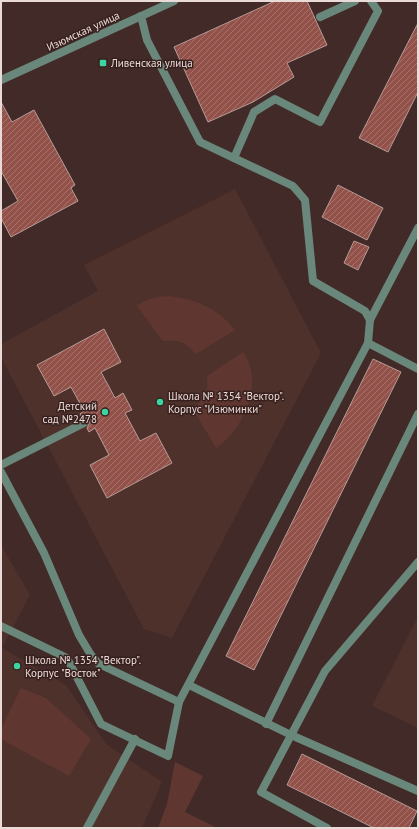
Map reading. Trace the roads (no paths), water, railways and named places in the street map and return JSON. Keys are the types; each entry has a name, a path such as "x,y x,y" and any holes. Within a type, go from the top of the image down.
{"street":[{"name":"Изюмская улица","path":"1,80 174,1"},
{"path":"320,17 355,1"},
{"path":"234,158 254,112 275,99 320,122 378,11 371,1"},
{"path":"141,16 147,40 200,142 293,186 305,200 312,281 365,311 370,320"},
{"path":"1,626 67,658 101,724 168,756 179,702 368,343 370,320 418,228"},
{"path":"368,343 418,370"},
{"path":"266,724 418,414"},
{"path":"1,465 84,423"},
{"path":"1,472 44,553 79,635 91,655 99,664 179,702"},
{"path":"327,828 261,792 325,671 418,562"},
{"path":"189,685 266,724 418,791"},
{"path":"87,828 135,739"}],"place":[{"name":"Ливенская улица","path":"103,63"},
{"name":"Школа № 1354 \"Вектор\". Корпус \"Изюминки\"","path":"160,402"},
{"name":"Детский сад №2478","path":"105,412"},
{"name":"Школа № 1354 \"Вектор\". Корпус \"Восток\"","path":"17,666"}]}
